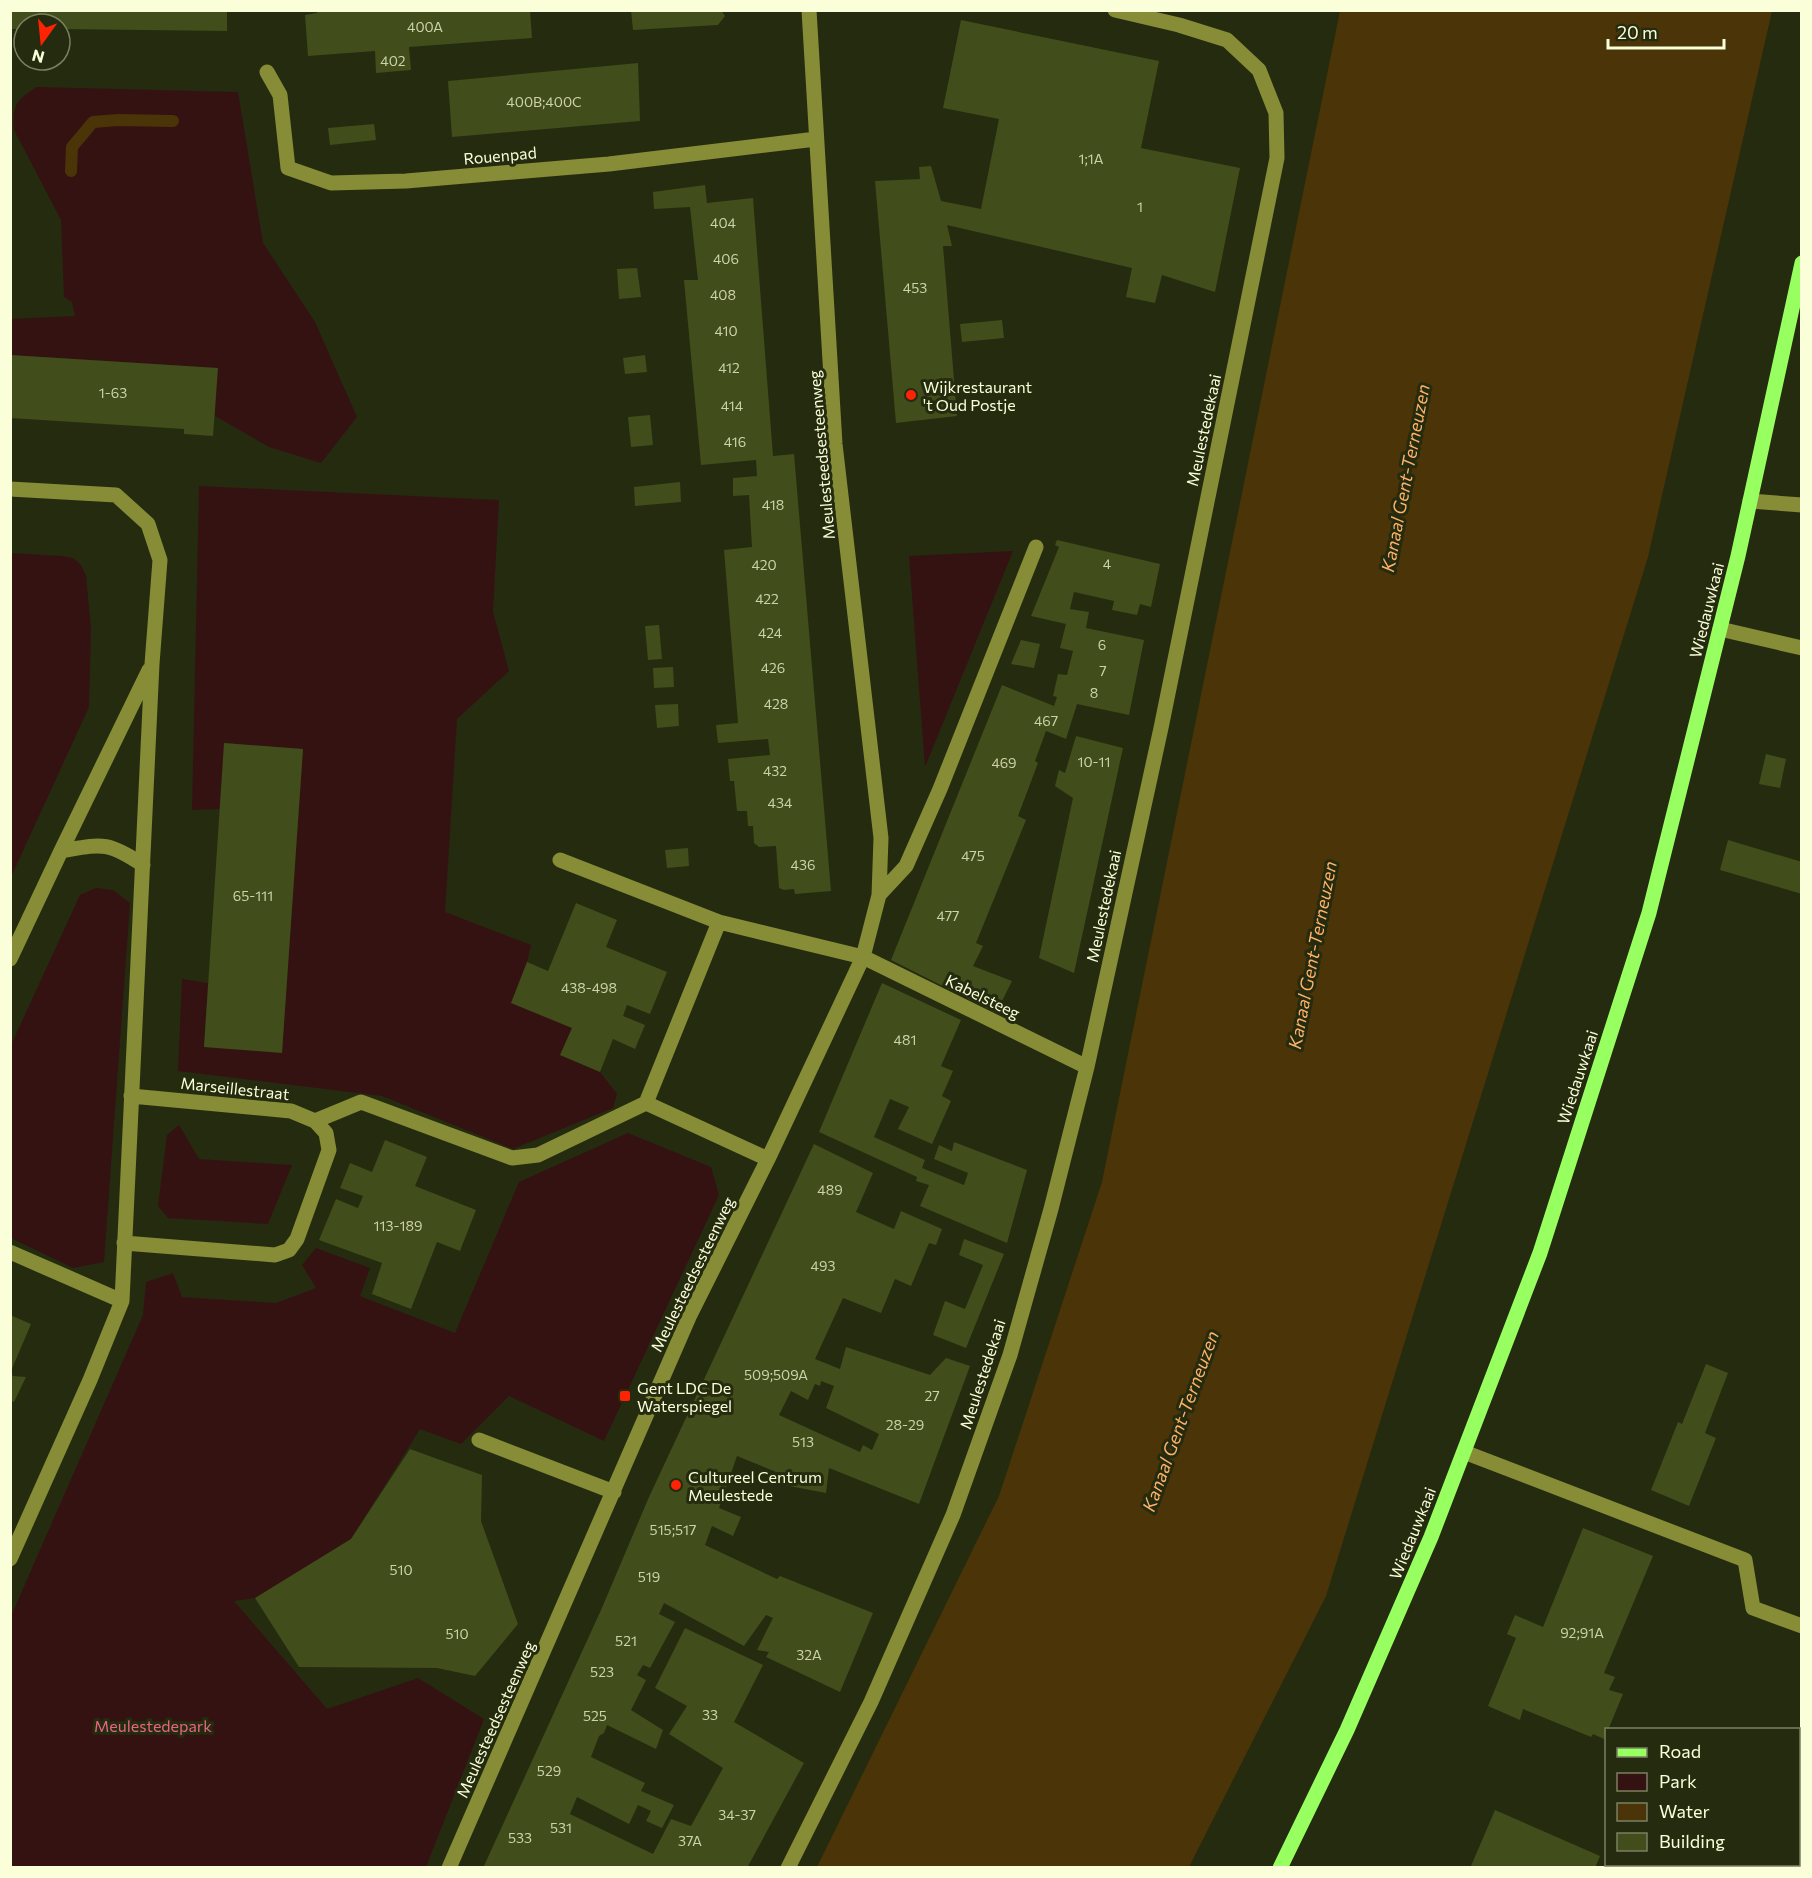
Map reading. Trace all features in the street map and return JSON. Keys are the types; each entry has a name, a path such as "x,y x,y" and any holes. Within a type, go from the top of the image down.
{"main road":[{"name":"Wiedauwkaai","path":"1280,1868 1347,1730 1431,1538 1540,1253 1649,913 1720,629 1802,263"}],"street":[{"name":"Meulesteedsesteenweg","path":"449,1868 689,1317 768,1159 863,957 879,895 881,838 835,444 809,10"},
{"name":"Meulestedekaai","path":"788,1868 871,1701 953,1515 1010,1355 1051,1209 1087,1067 1161,728 1276,158 1276,113 1259,70 1251,62 1227,40 1179,25 1115,10"},
{"name":"Rouenpad","path":"267,72 280,95 288,168 331,183 406,181 609,164 816,139"},
{"path":"10,489 116,495 148,524 160,560 152,664 122,1301 90,1380 10,1558"},
{"path":"1750,501 1802,505"},
{"name":"Meulesteedsesteenweg","path":"879,895 906,866 940,789 1036,548"},
{"path":"1720,629 1802,648"},
{"path":"10,958 152,664"},
{"path":"61,851 97,844 120,849 143,865"},
{"name":"Kabelsteeg","path":"560,860 719,922 863,957 1087,1067"},
{"path":"124,1243 275,1255 288,1250 297,1239 329,1150 326,1133 315,1121 361,1102 512,1158 538,1155 646,1103 719,922"},
{"name":"Marseillestraat","path":"132,1096 291,1111 315,1121"},
{"path":"646,1103 768,1159"},
{"path":"10,1252 122,1301"},
{"path":"479,1440 614,1492"},
{"path":"1464,1452 1745,1560 1753,1608 1802,1626"}],"green space":[{"path":"37,87 238,92 263,243 315,322 357,417 321,463 269,447 215,416 217,368 11,355 10,319 75,316 72,302 64,297 61,220 14,130 17,104"},
{"path":"199,486 499,500 493,612 509,671 457,719 445,912 531,945 511,1003 572,1028 560,1055 600,1072 617,1094 613,1108 513,1149 382,1096 178,1071 182,979 208,983 204,1047 282,1052 303,749 225,743 220,809 192,810"},
{"path":"1013,551 925,767 909,556"},
{"path":"11,553 63,556 73,558 81,565 86,576 91,628 89,707 11,877"},
{"path":"96,888 113,890 130,903 104,1262 73,1268 11,1238 11,1045 80,895"},
{"path":"179,1125 199,1159 292,1165 268,1224 168,1218 158,1206 167,1135"},
{"name":"Meulestedepark","path":"628,1133 711,1167 719,1195 604,1441 509,1396 461,1444 420,1429 351,1539 255,1598 234,1601 327,1709 418,1678 484,1719 426,1867 11,1868 11,1616 143,1315 146,1282 173,1273 182,1297 276,1303 316,1288 302,1265 316,1248 370,1268 360,1296 455,1333 519,1182"}],"water":[{"name":"Kanaal Gent-Terneuzen","path":"1340,11 1772,11 1648,557 1326,1596 1189,1867 817,1867 999,1496 1102,1182"}],"building":[{"path":"10,10 227,10 227,31 72,29 72,12 12,12 12,29 10,29"},
{"path":"317,10 530,10 532,38 409,47 411,70 376,73 375,51 308,56 305,15 317,13"},
{"path":"631,10 721,10 725,16 718,25 633,30"},
{"path":"961,20 1159,61 1141,148 1240,168 1215,292 1162,275 1155,303 1126,297 1132,268 947,225 952,246 943,246 957,416 896,423 875,181 920,179 919,167 931,166 941,201 981,209 999,119 943,108"},
{"path":"638,63 640,121 452,137 448,81"},
{"path":"374,124 376,140 330,145 328,128"},
{"path":"705,185 707,203 753,198 773,456 794,454 831,891 795,894 794,889 779,888 776,846 759,847 754,843 753,826 748,826 747,811 737,811 734,781 730,781 728,759 770,755 768,739 718,743 716,725 738,723 724,550 752,547 749,495 733,496 733,478 757,476 756,460 701,465 684,280 698,280 690,207 654,209 653,192"},
{"path":"637,268 641,297 619,299 617,269"},
{"path":"1002,320 1004,338 962,342 960,324"},
{"path":"10,355 218,368 213,436 184,434 184,429 10,418"},
{"path":"645,355 647,372 625,374 623,358"},
{"path":"650,415 653,445 631,447 628,417"},
{"path":"680,482 681,502 635,506 634,487"},
{"path":"1057,540 1160,564 1151,607 1140,604 1137,615 1112,610 1114,601 1074,592 1070,609 1089,612 1086,628 1144,640 1129,715 1077,704 1066,739 1046,731 1035,761 1038,763 1018,816 1026,820 976,943 983,946 973,966 1012,981 996,1013 891,960 1002,685 1054,706 1057,697 1053,696 1058,674 1067,675 1073,651 1060,648 1066,624 1031,616 1059,547 1055,545"},
{"path":"659,625 662,659 648,660 645,626"},
{"path":"1021,640 1040,644 1034,668 1011,664"},
{"path":"673,667 674,687 654,688 653,668"},
{"path":"678,704 679,726 657,728 655,705"},
{"path":"1076,736 1123,748 1074,973 1039,958 1073,798 1055,786 1059,770 1065,773"},
{"path":"224,743 303,749 282,1053 204,1047"},
{"path":"1766,754 1786,759 1780,788 1759,784"},
{"path":"1728,840 1802,862 1802,894 1720,870"},
{"path":"688,848 689,866 667,868 665,850"},
{"path":"576,903 617,920 606,947 667,972 650,1014 627,1005 623,1016 645,1025 635,1049 613,1039 600,1072 560,1055 572,1028 511,1003 527,962 548,971"},
{"path":"882,983 961,1020 941,1066 953,1071 942,1096 951,1101 932,1144 898,1129 909,1107 890,1099 874,1137 925,1160 922,1168 964,1185 968,1173 934,1159 939,1145 952,1151 954,1142 1027,1170 1007,1243 920,1206 929,1185 916,1181 917,1177 819,1132"},
{"path":"385,1140 427,1157 415,1186 476,1210 460,1251 437,1242 411,1309 372,1294 382,1263 319,1240 336,1199 358,1208 363,1196 340,1188 350,1163 372,1172"},
{"path":"814,1144 873,1173 856,1212 894,1229 901,1211 942,1229 936,1245 929,1243 911,1286 895,1279 881,1313 843,1298 815,1359 840,1369 846,1347 930,1375 946,1358 970,1366 919,1504 829,1468 826,1493 784,1485 786,1476 737,1456 719,1508 741,1517 733,1536 712,1526 705,1545 777,1579 780,1576 873,1613 840,1692 766,1657 769,1652 757,1650 773,1618 766,1615 744,1646 664,1603 659,1614 675,1622 650,1668 643,1665 637,1675 646,1680 631,1710 663,1730 656,1749 607,1725 604,1733 599,1736 591,1757 645,1783 641,1791 674,1805 662,1828 646,1821 651,1811 638,1805 629,1824 577,1797 570,1814 653,1854 671,1819 691,1826 723,1768 669,1734 687,1706 655,1688 685,1628 763,1665 734,1722 804,1763 747,1868 483,1868 601,1610 649,1497","holes":["821,1381 834,1386 826,1408 879,1434 872,1450 863,1445 860,1452 779,1415 791,1391 808,1400 815,1384 820,1386"]},
{"path":"964,1239 1004,1254 966,1348 933,1335 945,1301 965,1309 983,1265 959,1255"},
{"path":"10,1315 31,1324 11,1371 10,1371"},
{"path":"1706,1364 1728,1373 1705,1433 1716,1438 1689,1506 1651,1490 1678,1422 1682,1424"},
{"path":"10,1373 13,1376 26,1377 14,1402 10,1400"},
{"path":"410,1449 482,1475 481,1521 518,1624 475,1676 437,1668 299,1667 255,1598 351,1539"},
{"path":"1583,1528 1653,1556 1604,1673 1615,1677 1609,1690 1623,1694 1609,1728 1605,1728 1604,1739 1593,1734 1591,1737 1523,1709 1520,1720 1488,1706 1516,1638 1507,1634 1515,1615 1543,1627"},
{"path":"1495,1810 1600,1856 1595,1868 1471,1866"}],"waterway":[{"path":"71,171 72,147 93,122 173,121"}],"place":[{"name":"Wijkrestaurant 't Oud Postje","path":"911,395"},
{"name":"Gent LDC De Waterspiegel","path":"625,1396"},
{"name":"Cultureel Centrum Meulestede","path":"676,1485"}]}
